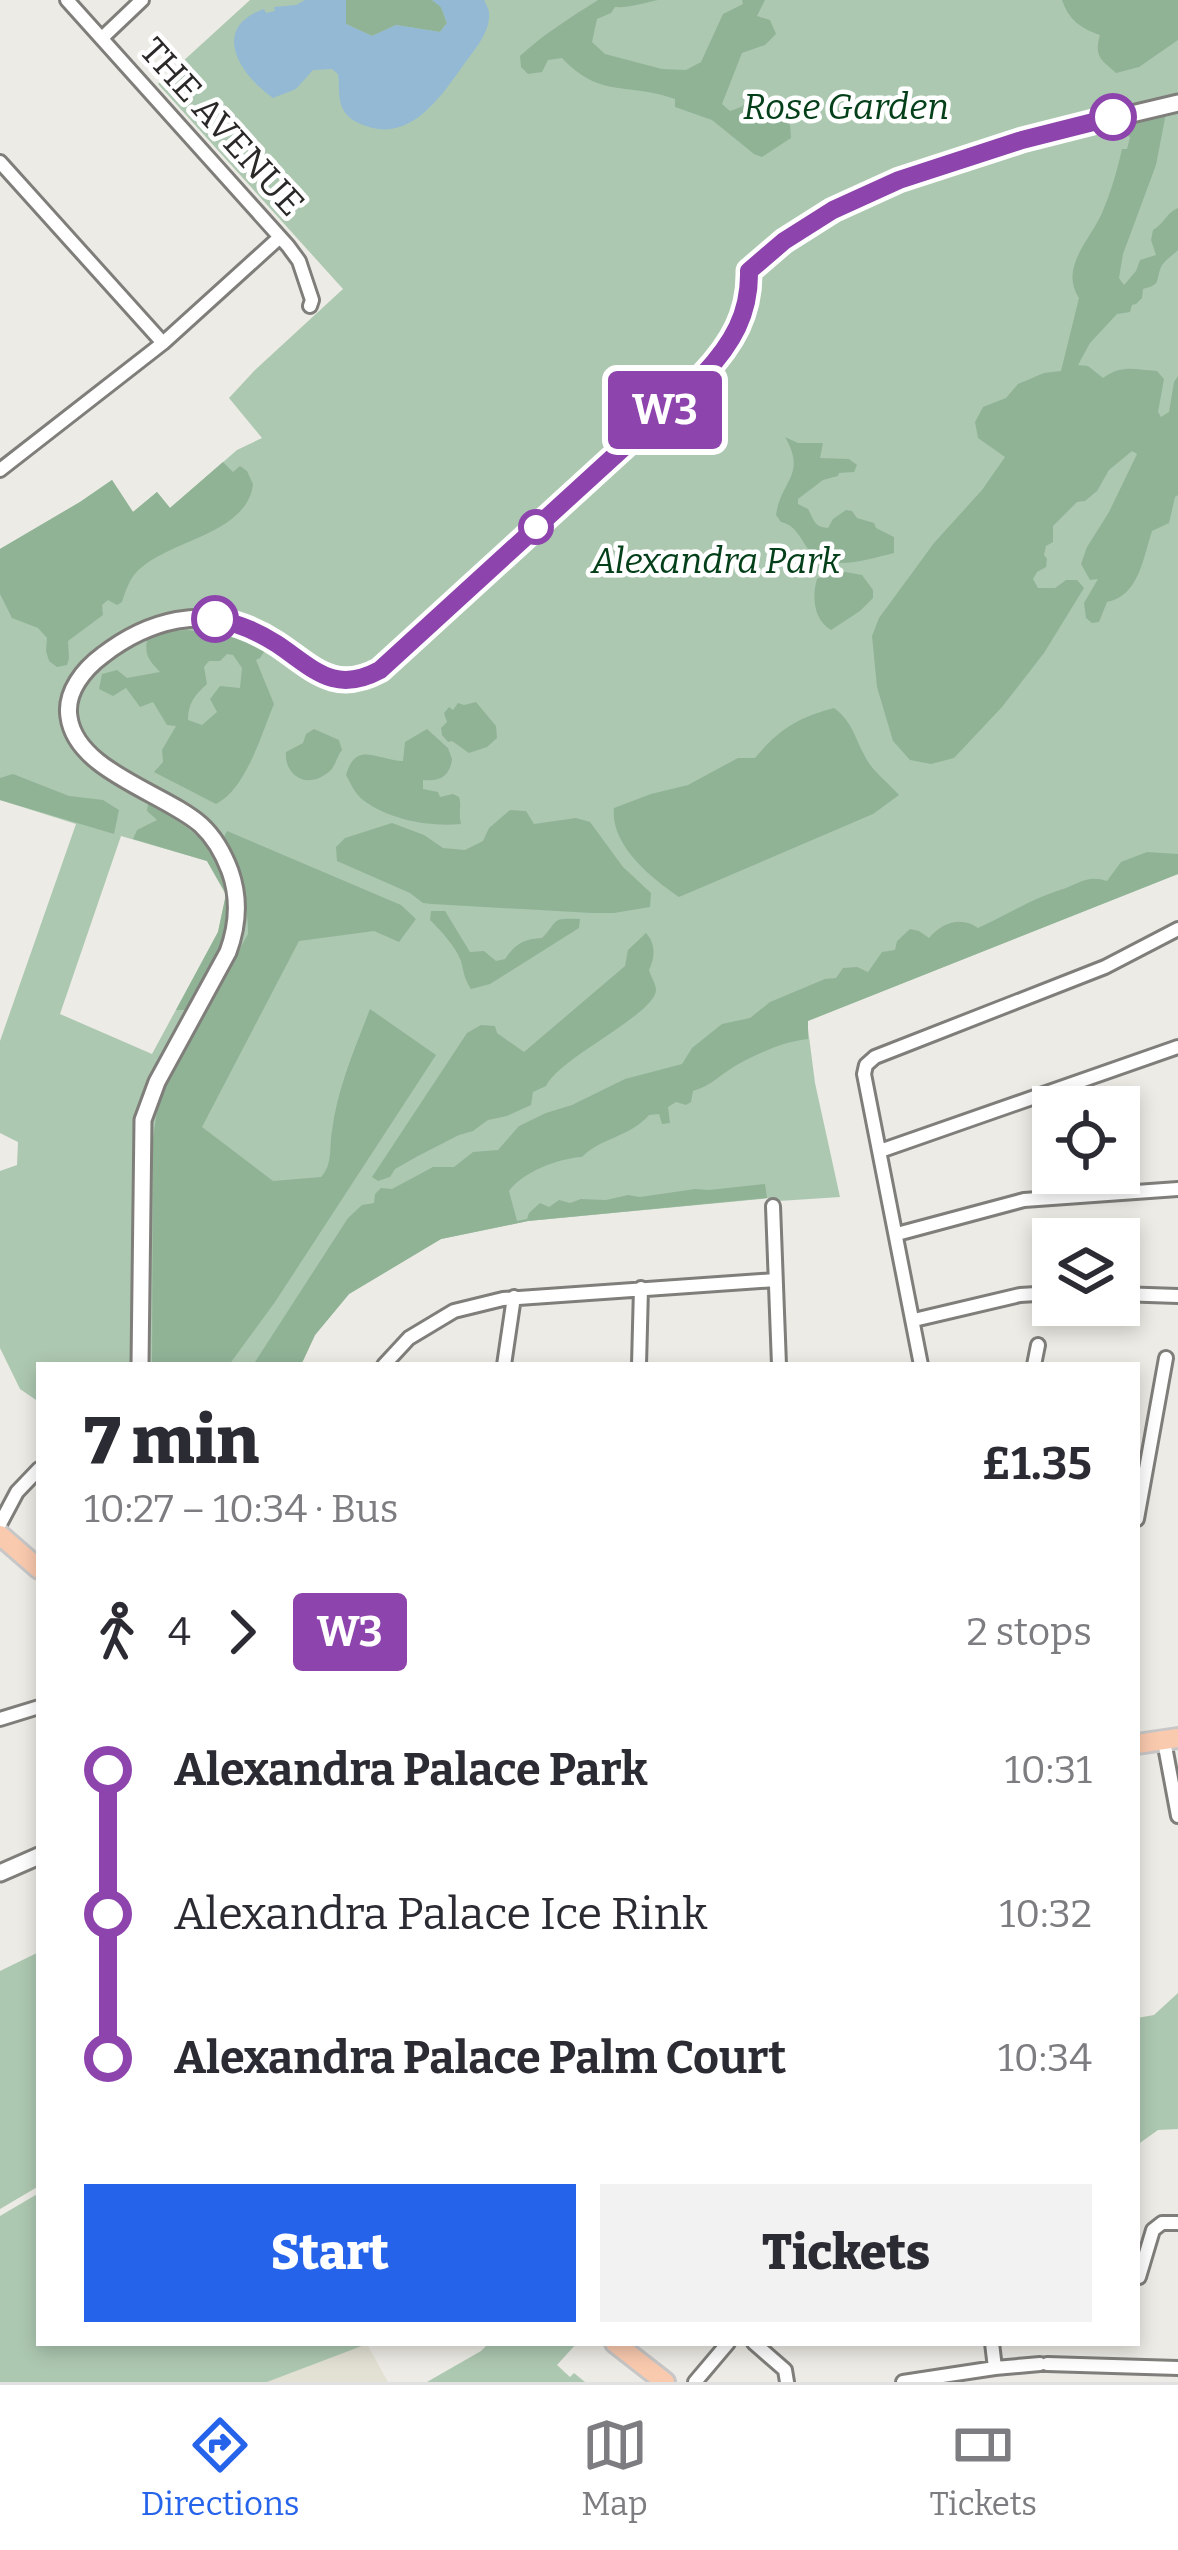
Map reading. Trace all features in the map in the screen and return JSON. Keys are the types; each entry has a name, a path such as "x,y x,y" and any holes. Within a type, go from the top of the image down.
{"main road":[{"path":"5,1540 36,1563"},
{"path":"1140,1744 1171,1740"},
{"path":"619,2346 665,2382"}],"street":[{"name":"THE AVENUE","path":"67,0 280,236 299,261 310,306"},
{"path":"102,38 142,0"},
{"path":"140,1362 143,1120 157,1082 228,952 238,902 226,863 204,828 102,764 78,742 69,706 85,671 133,634 200,618 254,630 319,674 334,679 369,676 703,375 737,331 747,303 749,271 784,241 833,210 899,180 1022,140 1178,103"},
{"path":"0,161 163,343"},
{"path":"0,470 163,343 280,236"},
{"path":"921,1362 866,1065 874,1057 1106,967 1178,929"},
{"path":"880,1151 1178,1048"},
{"path":"897,1234 1024,1200 1178,1189"},
{"path":"773,1206 779,1362"},
{"path":"387,1362 409,1338 454,1311 514,1297 775,1280"},
{"path":"639,1362 641,1288"},
{"path":"914,1320 1032,1294"},
{"path":"1140,1295 1178,1296"},
{"path":"504,1362 514,1297"},
{"path":"1035,1362 1038,1345"},
{"path":"1141,1465 1166,1358"},
{"path":"0,1524 17,1492 36,1472"},
{"path":"0,1719 36,1708"},
{"path":"1171,1740 1178,1816"},
{"path":"0,1873 36,1857"},
{"path":"1140,2274 1153,2230 1162,2223 1178,2223"},
{"path":"694,2382 725,2346"},
{"path":"757,2346 785,2370 787,2382"},
{"path":"992,2346 995,2368"},
{"path":"903,2382 1043,2364 1178,2368"},
{"path":"1122,2382 1123,2366"}],"shaded area":[{"path":"368,2346 388,2382 267,2382"}],"green space":[{"name":"Alexandra Park","path":"250,0 1178,0 1178,874 807,1021 840,1197 771,1198 528,1221 441,1239 349,1294 315,1335 302,1362 36,1362 36,1400 20,1389 0,1348 0,1171 17,1165 18,1142 0,1133 0,1041 76,824 0,800 0,549 112,480 133,512 157,492 170,508 237,450 262,438 229,398 343,289 158,84","holes":["121,836 207,861 226,895 218,932 152,1054 60,1014"]},
{"path":"346,0 432,0 441,7 447,23 440,32 396,25 372,36 346,24"},
{"path":"598,0 658,0 615,7 597,19 592,42 605,54 662,69 686,70 701,62 723,14 743,4 742,0 765,0 757,16 770,20 776,34 765,45 742,53 722,104 730,111 756,95 778,99 789,109 791,138 762,157 712,120 675,107 675,99 602,85 562,58 548,60 542,72 528,74 521,67 520,56 529,48"},
{"path":"1062,0 1178,0 1178,40 1139,67 1116,73 1100,57 1100,35 1076,22"},
{"path":"1166,113 1156,165 1123,254 1119,278 1124,285 1140,260 1156,255 1153,230 1178,208 1178,250 1162,265 1155,284 1143,289 1130,312 1117,314 1090,343 1078,365 1088,366 1103,378 1123,369 1157,371 1164,379 1161,417 1169,412 1178,376 1178,495 1169,523 1152,531 1133,584 1107,602 1099,622 1092,623 1086,618 1084,603 1098,579 1090,580 1081,564 1137,454 1132,451 1109,470 1097,491 1077,502 1053,526 1053,542 1044,555 1046,567 1033,579 1038,588 1077,580 1084,588 1044,653 954,758 931,764 910,760 893,741 877,687 872,636 879,618 1005,457 978,438 975,422 983,407 1006,398 1018,384 1061,371 1079,298 1072,276 1074,265 1105,205 1122,149 1127,149 1127,123"},
{"path":"785,437 798,443 823,443 820,458 849,459 857,465 854,472 823,480 798,499 798,504 828,528 833,519 852,511 894,537 894,553 848,563 826,561 781,522 776,515 794,460"},
{"path":"223,462 233,472 240,466 247,471 253,484 236,516 147,563 132,578 122,602 117,605 108,600 102,605 103,615 68,641 67,665 57,667 49,661 47,638 38,628 12,618 0,594 0,549 112,480 133,512 157,492 170,508"},
{"path":"835,570 862,575 873,598 831,630 817,614 815,593 817,579"},
{"path":"166,632 234,634 266,649 256,660 274,704 244,774 216,804 154,772 163,762 162,750 176,726 167,725 153,702 140,707 126,688 113,696 99,689 102,674 117,670 127,678 160,672 147,655 147,640","holes":["233,655 242,668 240,688 220,686 210,699 217,712 202,725 188,720 193,700 207,684 204,667 209,661"]},
{"path":"476,702 496,726 497,738 469,753 448,742 441,728 449,707 453,710 458,703"},
{"path":"834,708 851,727 871,766 899,795 873,814 679,897 625,847 614,822 614,808 688,785 738,758 755,758 790,726"},
{"path":"314,729 339,740 342,750 329,772 304,780 289,767 286,752 303,743"},
{"path":"427,729 448,748 452,759 443,777 423,780 423,789 438,792 440,797 459,797 461,824 423,823 385,813 360,798 346,775 350,764 362,755 403,761 405,742"},
{"path":"13,774 69,796 103,800 119,810 114,834 0,800 0,778"},
{"path":"148,804 204,842 227,877 232,898 225,944 189,1010 176,1010 218,932 226,894 207,861 133,839 137,830 157,820 147,811"},
{"path":"510,810 526,811 534,824 576,818 590,822 623,867 651,893 650,907 592,913 423,903 337,861 336,847 345,838 392,823 443,848 465,850 483,841 489,828"},
{"path":"227,831 401,905 416,919 399,942 374,931 299,941 202,1127 273,1181 321,1177 329,1161 342,1084 370,1009 436,1055 231,1362 152,1362 153,1138 158,1104 248,934 244,898 222,841"},
{"path":"1147,852 1178,854 1178,874 808,1021 808,1039 761,1053 693,1091 691,1102 668,1107 670,1123 662,1124 659,1114 649,1115 582,1157 532,1172 509,1191 517,1221 527,1219 540,1203 549,1207 559,1200 570,1203 765,1184 767,1198 528,1221 441,1239 349,1294 315,1335 302,1362 255,1362 348,1218 362,1205 374,1203 381,1188 392,1189 433,1167 454,1167 473,1152 498,1150 519,1126 546,1113 625,1079 682,1064 692,1048 722,1024 750,1018 770,1002 836,978 843,968 868,972 882,952 895,950 897,941 910,929 929,938 952,923 978,928 1082,881 1107,881 1121,862"},
{"path":"431,911 445,911 470,952 484,951 496,961 505,959 521,943 542,938 559,920 580,919 579,928 490,984 471,989 456,950 430,920"},
{"path":"646,933 653,946 649,970 656,989 642,1010 533,1092 531,1105 488,1120 395,1169 390,1177 378,1181 372,1177 467,1033 481,1025 495,1026 497,1033 524,1052 625,966 628,950"},
{"path":"36,1953 36,2188 0,2209 0,1971"},
{"path":"1178,1993 1178,2129 1158,2130 1140,2143 1140,2017 1154,2015"},
{"path":"36,2195 36,2346 362,2346 267,2382 0,2382 0,2216"},
{"path":"486,2346 574,2346 557,2365 585,2382 427,2382"}],"water":[{"path":"305,0 346,0 346,24 372,36 396,25 440,32 447,23 441,7 432,0 484,0 489,18 479,44 434,104 410,123 382,129 359,124 346,114 338,74 332,69 313,70 296,89 273,98 241,64 234,39 247,17"}],"bus line":[{"name":"W3","path":"215,619 254,630 334,679 353,680 380,670 703,375 737,331 747,303 749,271 782,243 833,210 899,180 1022,140 1113,117"}],"park label":[{"name":"Rose Garden","path":"846,107"}]}
